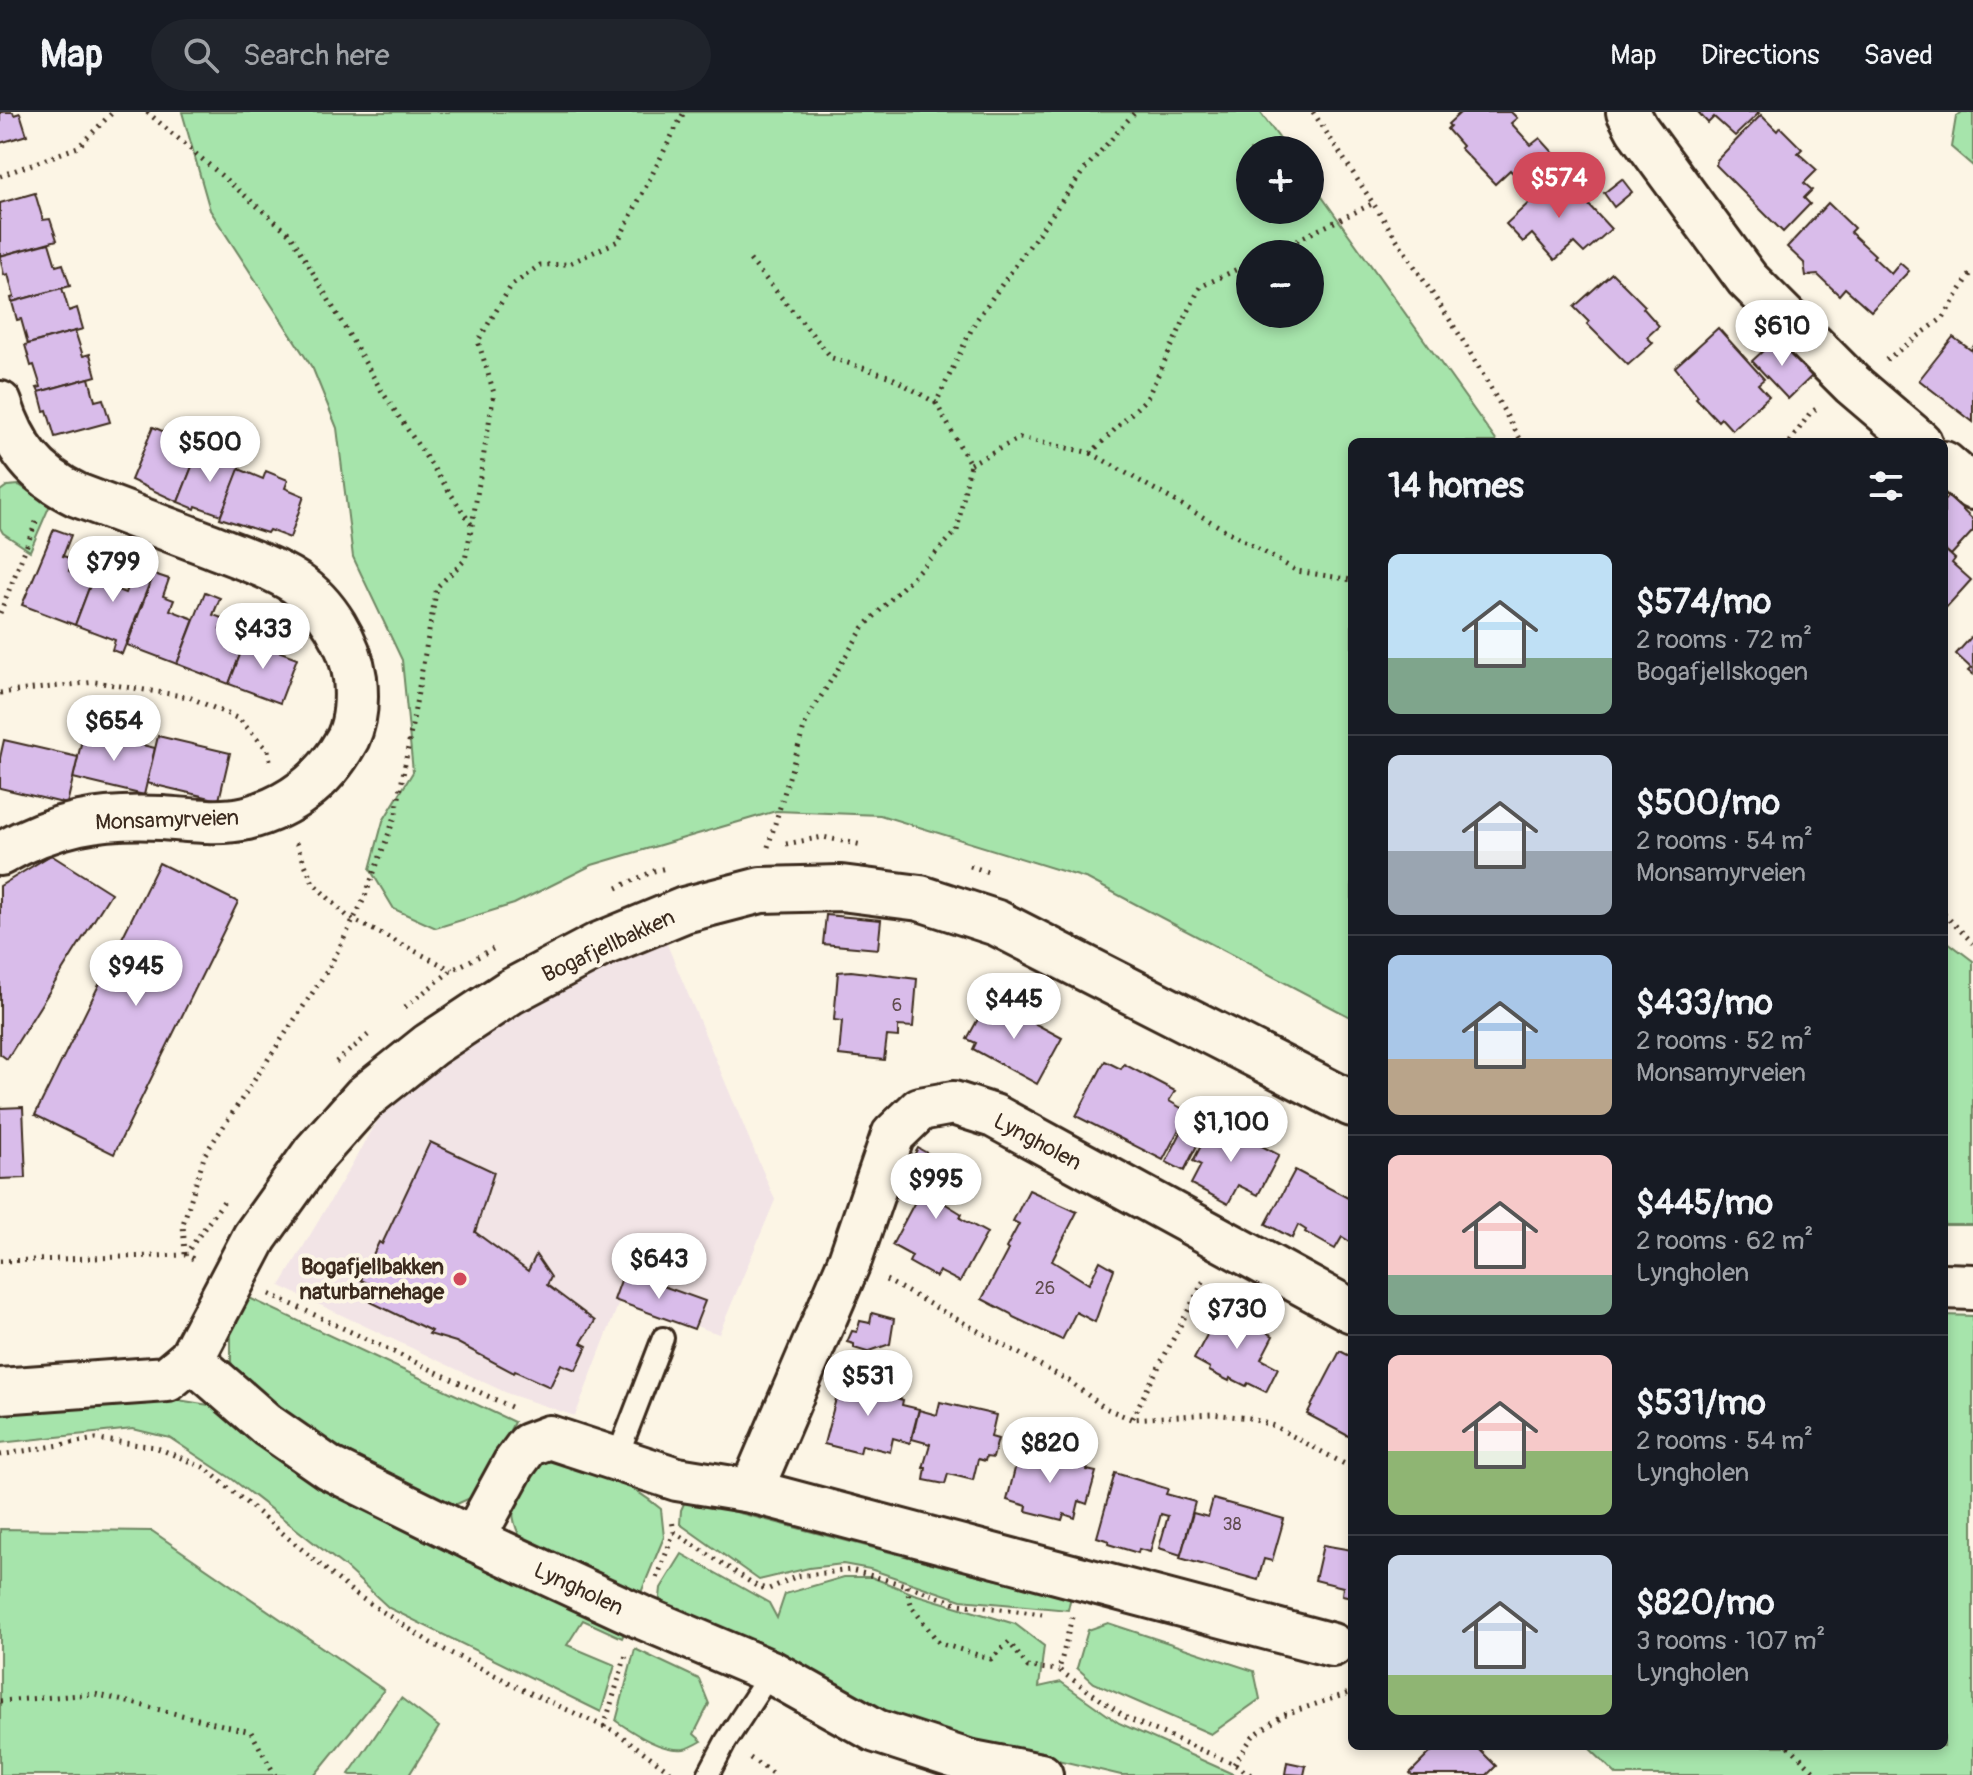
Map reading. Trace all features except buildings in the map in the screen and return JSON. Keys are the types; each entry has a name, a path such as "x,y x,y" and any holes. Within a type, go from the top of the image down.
{"street":[{"path":"1628,112 1637,129 1747,279 1852,384 1915,438"},
{"name":"Monsamyrveien","path":"0,403 22,451 52,483 258,564 298,584 330,617 352,657 357,695 350,733 333,765 308,790 281,806 245,818 209,821 138,817 96,819 50,829 0,854"},
{"path":"1948,466 1973,488"},
{"name":"Bogafjellbakken","path":"191,1359 255,1237 315,1153 365,1097 430,1045 510,992 587,951 684,910 761,890 841,888 920,898 997,923 1348,1102"},
{"name":"Lyngholen","path":"751,1491 850,1260 893,1135 920,1109 953,1103 994,1116 1348,1309"},
{"path":"1948,1286 1973,1287"},
{"path":"0,1391 167,1379 191,1359"},
{"name":"Lyngholen","path":"191,1359 267,1425 329,1468 473,1539 641,1617 771,1672 876,1731 968,1761 1041,1775"},
{"path":"473,1539 514,1464 528,1445 549,1437 677,1479 751,1491 1332,1645"}],"lane":[{"path":"616,1460 663,1338"},
{"path":"708,1775 771,1672"}],"path":[{"path":"0,176 78,147 114,113 124,112"},
{"path":"147,112 291,235 381,390 472,525"},
{"path":"185,1255 183,1224 205,1154 329,968 354,920 396,814 437,587 465,560 472,525 494,393 478,341 511,286 540,265 568,264 618,241 684,112"},
{"path":"936,403 975,322 1084,170 1135,112"},
{"path":"1313,112 1459,334 1520,438"},
{"path":"1297,240 1374,203"},
{"path":"750,260 832,358 891,377 936,403 970,464 957,531 863,628 806,721 768,848"},
{"path":"1091,453 1147,398 1200,287 1236,270"},
{"path":"1852,384 1943,318 1973,270"},
{"path":"970,464 1020,438 1091,453 1297,571 1348,579"},
{"path":"0,613 25,550"},
{"path":"0,693 95,682 189,697 239,719 268,750 281,806 313,883 354,920 452,970"},
{"path":"754,850 823,837 867,845"},
{"path":"967,866 996,876"},
{"path":"614,889 668,868"},
{"path":"1948,918 1973,943"},
{"path":"402,1009 452,970 493,949"},
{"path":"330,1069 339,1058 377,1029"},
{"path":"185,1255 227,1197"},
{"path":"1131,1419 1224,1240"},
{"path":"0,1261 185,1255 207,1265"},
{"path":"850,1260 1069,1381 1105,1408 1131,1419 1212,1414 1249,1418 1274,1426 1348,1466"},
{"path":"265,1292 515,1408 549,1437"},
{"path":"0,1455 96,1439 155,1447 205,1468 368,1602 431,1643 616,1732 675,1775"},
{"path":"677,1479 671,1523 674,1532 758,1587 769,1589 797,1576 851,1570 959,1604 1046,1615"},
{"path":"655,1584 674,1532"},
{"path":"1059,1670 1071,1619 1085,1580"},
{"path":"905,1585 912,1607 939,1643 991,1659 1009,1642 1028,1667 1059,1670 1127,1718 1234,1764 1251,1775"},
{"path":"1058,1617 1071,1619"},
{"path":"604,1727 626,1652"},
{"path":"1234,1764 1253,1736 1283,1715 1348,1693"},
{"path":"0,1701 95,1694 251,1732 275,1775"},
{"path":"726,1741 775,1775"},
{"path":"1793,1750 1818,1775"}],"shaded area":[{"path":"666,942 775,1200 719,1334 620,1300 575,1416 509,1394 280,1286 381,1115 445,1059 524,1010 606,966"}],"green space":[{"path":"182,112 1260,112 1278,136 1236,136 1236,224 1324,224 1324,200 1494,438 1348,438 1348,1016 1088,879 880,815 776,811 592,865 514,904 436,928 394,909 370,869 383,821 413,772 402,660 353,557 337,428 313,369 210,210"},
{"path":"1962,112 1973,112 1973,166 1951,147 1956,117"},
{"path":"19,485 50,505 30,551 0,528 0,491 7,486"},
{"path":"1948,942 1973,961 1973,1225 1948,1225"},
{"path":"243,1295 514,1422 479,1494 457,1504 444,1504 335,1456 245,1390 231,1362 231,1332"},
{"path":"1948,1315 1973,1316 1973,1775 1617,1775 1591,1750 1948,1750"},
{"path":"166,1398 215,1406 627,1627 622,1638 583,1620 567,1645 615,1665 601,1712 389,1608 345,1567 232,1479 170,1438 133,1429 0,1443 0,1412"},
{"path":"556,1460 612,1478 661,1509 664,1537 638,1600 524,1544 514,1521 513,1511 518,1494 536,1465"},
{"path":"686,1499 993,1579 1071,1596 1068,1610 961,1600 870,1569 843,1564 809,1568 759,1580 680,1524"},
{"path":"0,1529 152,1531 384,1690 315,1775 0,1775"},
{"path":"682,1554 769,1603 777,1618 785,1594 844,1577 871,1577 914,1594 1015,1624 1044,1646 1039,1687 1061,1682 1119,1723 1235,1775 1121,1775 884,1719 659,1608 661,1588"},
{"path":"1108,1623 1254,1671 1260,1699 1211,1734 1094,1683 1077,1668 1088,1630"},
{"path":"635,1649 699,1679 709,1704 694,1734 702,1741 684,1749 666,1748 616,1721"},
{"path":"401,1698 439,1727 409,1775 349,1774"}],"place":[{"name":"Bogafjellbakken naturbarnehage","path":"460,1279"}]}
